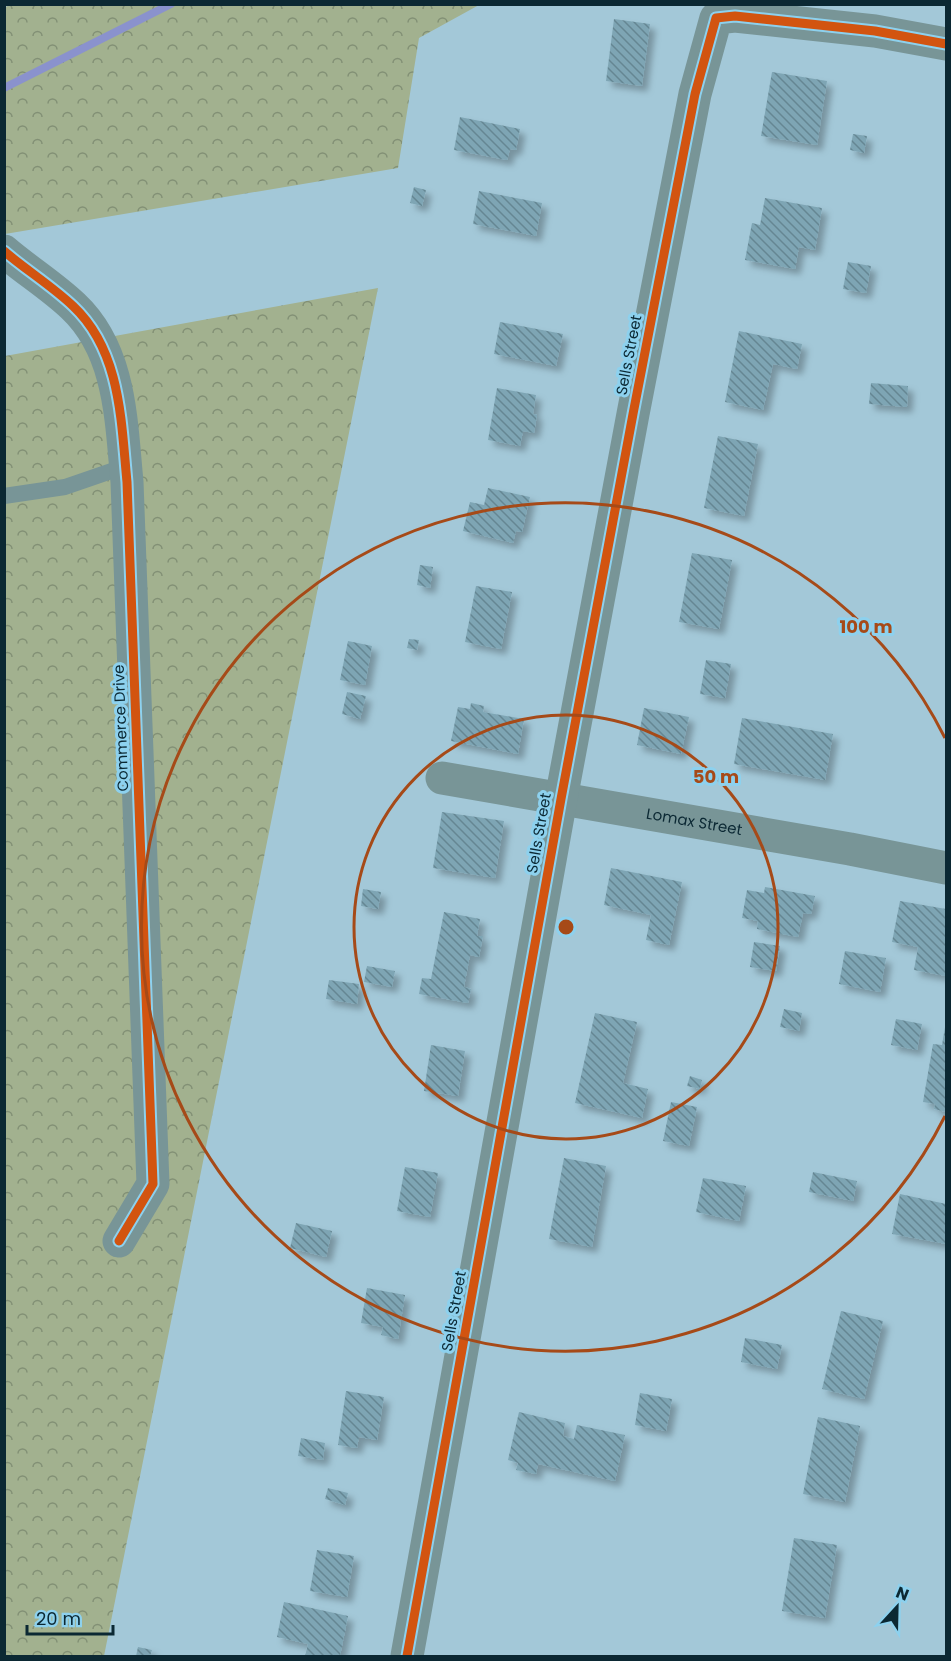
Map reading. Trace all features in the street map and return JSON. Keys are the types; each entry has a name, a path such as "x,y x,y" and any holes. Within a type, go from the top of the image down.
{"street":[{"name":"Sells Street","path":"407,1656 561,799 694,94 716,18 772,12"},
{"path":"772,12 946,44"},
{"name":"Commerce Drive","path":"4,251 75,307 106,351 118,394 126,466 153,1184 119,1241"},
{"name":"Lomax Street","path":"442,778 946,868"}],"lane":[{"path":"4,496 65,487 126,466"}],"green space":[{"path":"11,4 479,5 419,38 398,168 5,234 4,8"},
{"path":"378,288 104,1656 5,1656 5,356"}],"building":[{"path":"614,19 650,24 642,86 606,81"},
{"path":"772,72 827,81 817,145 761,136"},
{"path":"460,117 520,129 516,150 510,149 507,160 454,150"},
{"path":"853,134 867,136 864,153 850,150"},
{"path":"414,187 426,190 422,206 410,203"},
{"path":"479,191 542,203 536,236 473,224"},
{"path":"765,198 822,208 815,250 799,247 795,269 745,260 752,223 760,225"},
{"path":"848,262 871,266 866,293 843,289"},
{"path":"500,322 563,334 556,366 494,354"},
{"path":"739,331 802,344 797,369 773,364 763,410 725,402"},
{"path":"871,383 908,386 907,407 869,404"},
{"path":"497,388 536,395 533,414 537,415 534,433 523,431 520,446 488,440"},
{"path":"718,436 758,444 744,516 704,508"},
{"path":"488,488 530,497 522,532 516,531 513,543 463,531 470,502 484,505"},
{"path":"692,553 732,560 719,629 679,622"},
{"path":"420,565 433,567 430,588 417,585"},
{"path":"476,586 512,592 501,649 465,642"},
{"path":"409,639 419,640 417,650 407,648"},
{"path":"348,641 372,646 365,685 340,680"},
{"path":"706,660 731,664 725,698 700,694"},
{"path":"347,692 366,696 360,719 342,714"},
{"path":"471,703 484,706 483,712 524,719 518,754 451,741 458,707 470,709"},
{"path":"644,708 689,717 681,754 637,745"},
{"path":"742,718 833,734 825,780 734,764"},
{"path":"442,812 504,821 495,878 433,868"},
{"path":"611,868 682,882 669,945 646,940 651,915 604,905"},
{"path":"765,887 815,896 811,914 803,913 798,937 757,929 758,921 742,918 747,890 764,893"},
{"path":"363,889 381,892 378,909 361,906"},
{"path":"900,901 946,909 946,976 914,970 918,947 892,942"},
{"path":"444,912 480,919 477,936 483,936 479,957 470,955 464,987 471,989 468,1003 419,994 422,978 431,979"},
{"path":"754,942 780,946 776,971 750,967"},
{"path":"845,951 886,958 880,992 839,984"},
{"path":"367,966 395,971 392,987 364,982"},
{"path":"329,980 359,984 357,1004 326,999"},
{"path":"784,1009 802,1013 799,1031 780,1027"},
{"path":"595,1013 637,1022 623,1083 648,1089 642,1118 575,1103"},
{"path":"896,1019 922,1024 917,1050 891,1045"},
{"path":"945,1027 946,1112 934,1109 935,1104 923,1102 933,1044 942,1045"},
{"path":"431,1045 465,1051 458,1096 424,1091"},
{"path":"690,1076 702,1080 700,1089 687,1086"},
{"path":"671,1102 697,1107 689,1146 663,1141"},
{"path":"564,1158 606,1166 592,1247 549,1239"},
{"path":"405,1167 438,1173 430,1217 397,1211"},
{"path":"813,1172 857,1181 853,1201 809,1192"},
{"path":"703,1178 746,1186 739,1221 696,1212"},
{"path":"900,1194 946,1204 946,1244 892,1234"},
{"path":"296,1223 332,1231 326,1257 290,1248"},
{"path":"367,1288 405,1295 398,1339 381,1335 383,1327 361,1323"},
{"path":"841,1311 883,1321 864,1399 822,1389"},
{"path":"745,1338 782,1345 777,1369 741,1362"},
{"path":"346,1391 384,1397 377,1440 359,1437 357,1448 338,1445"},
{"path":"640,1393 672,1399 666,1431 635,1425"},
{"path":"519,1412 565,1423 563,1436 574,1439 577,1425 625,1435 615,1481 538,1464 536,1474 516,1470 518,1463 508,1460"},
{"path":"818,1417 860,1426 845,1502 803,1494"},
{"path":"301,1438 325,1443 323,1460 298,1456"},
{"path":"328,1488 348,1493 345,1505 325,1499"},
{"path":"794,1538 837,1545 825,1618 782,1611"},
{"path":"317,1550 354,1556 347,1597 310,1591"},
{"path":"284,1602 348,1616 340,1656 305,1656 308,1644 277,1637"},
{"path":"138,1647 152,1650 150,1656 136,1656"}],"waterway":[{"path":"4,88 171,4"}],"cycle path":[{"path":"407,1656 561,799 633,414 695,94 716,18 735,16 875,31 946,44"},
{"path":"4,251 65,299 89,324 110,365 123,435 127,482 153,1184 119,1241"}]}
